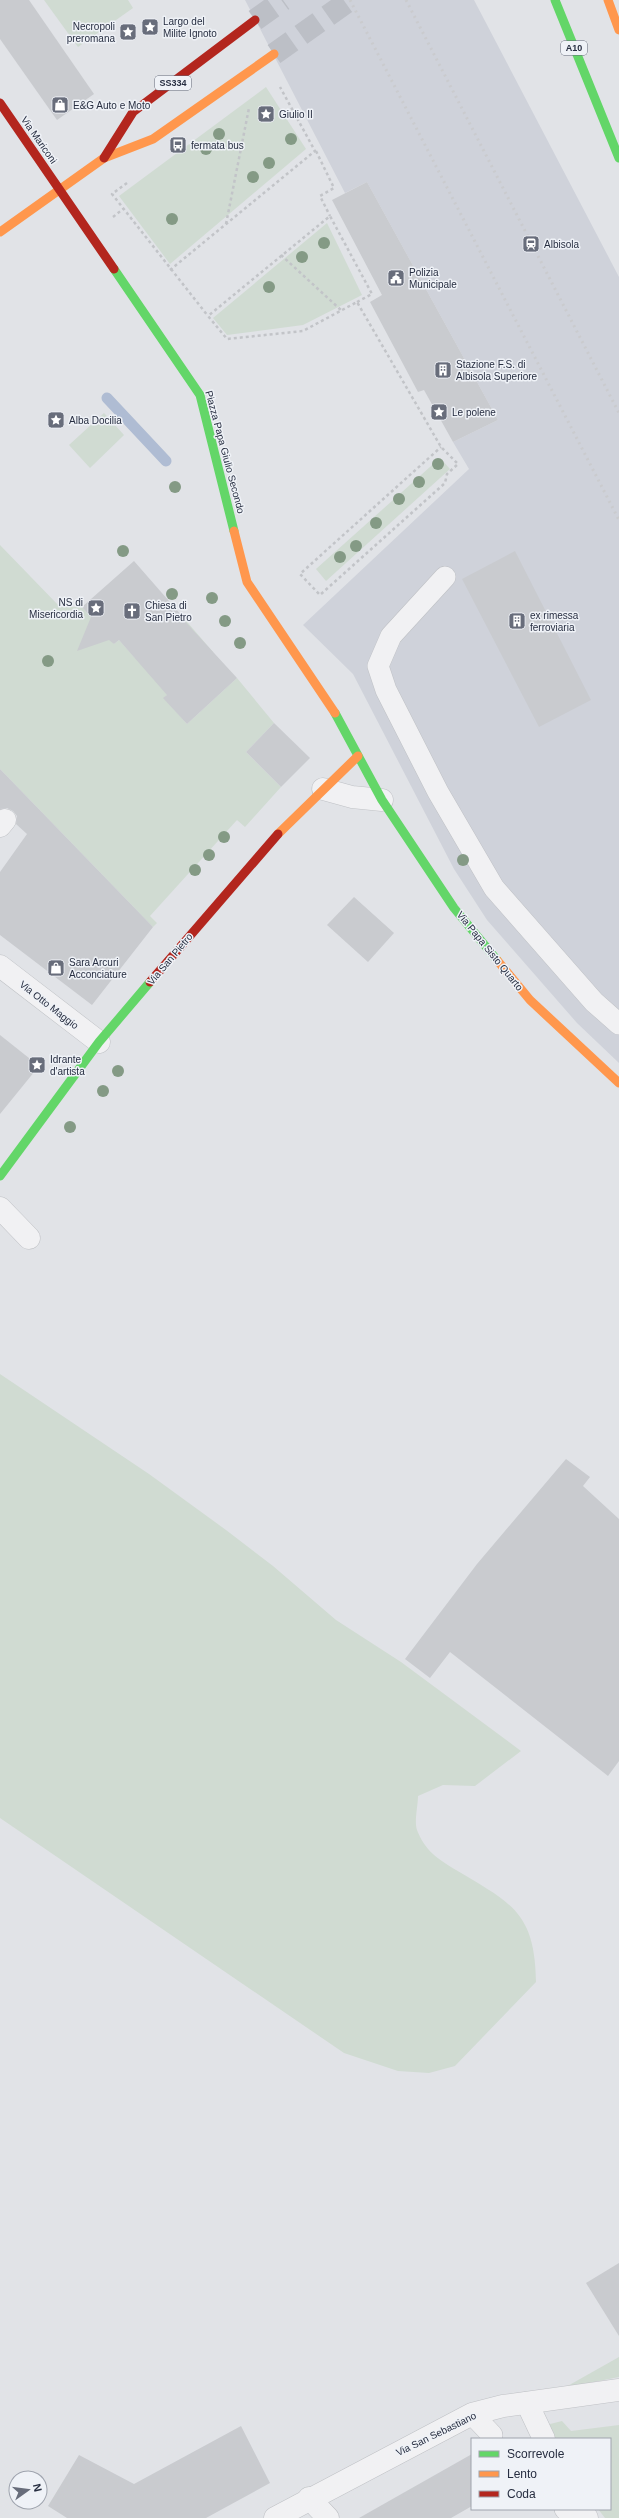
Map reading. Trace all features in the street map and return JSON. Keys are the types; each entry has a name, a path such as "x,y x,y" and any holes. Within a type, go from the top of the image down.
{"main road":[{"name":"A10","path":"555,0 592,95 619,158"},
{"path":"608,0 619,30"},
{"name":"SS334","path":"104,158 133,112 255,20"},
{"name":"SS334","path":"0,232 104,158 153,139 274,54"},
{"name":"Via Mariconi","path":"0,103 60,189"},
{"name":"Piazza Papa Giulio Secondo","path":"60,189 200,394 247,582 280,632"},
{"name":"Via Papa Sisto Quarto","path":"280,632 328,701 382,800 454,908 530,1000 619,1083"},
{"name":"Via San Pietro","path":"0,1176 99,1042 290,821 358,756"}],"street":[{"path":"323,789 352,797 382,800"},
{"name":"Via Otto Maggio","path":"0,966 99,1042"},
{"path":"0,1208 29,1238"},
{"name":"Via San Sebastiano","path":"275,2518 309,2498 472,2414 503,2406 619,2390"},
{"path":"527,2403 534,2421 543,2438"},
{"path":"309,2498 328,2518"}],"lane":[{"path":"445,577 391,636 378,666 386,690 438,792 494,888 594,1002 619,1024"},
{"path":"472,2414 492,2435"},
{"path":"566,2510 574,2518"}],"path":[{"path":"123,210 227,339 303,331 372,294 320,196 334,188 316,151 276,80"},
{"path":"225,225 250,106"},
{"path":"170,270 316,151"},
{"path":"208,316 330,216"},
{"path":"282,255 342,310"},
{"path":"358,302 441,447 458,464 447,474 445,483 320,595 300,574 441,447"}],"shaded area":[{"path":"44,0 128,0 133,8 78,47"},
{"path":"245,0 474,0 619,277 619,1063 577,1023 487,920 454,869 353,674 303,625 469,469 453,442 498,420 367,182 345,193"},
{"path":"266,87 306,149 170,264 119,196"},
{"path":"327,223 362,295 303,325 227,335 213,318"},
{"path":"104,413 124,435 90,468 69,445"},
{"path":"440,458 450,469 326,581 316,569"},
{"path":"0,545 60,607 82,607 114,644 119,640 135,658 182,616 213,652 164,698 187,724 237,678 274,723 246,752 281,787 245,827 237,820 150,916 157,923 153,927 0,769"},
{"path":"0,1374 149,1474 273,1566 336,1620 401,1662 521,1751 475,1786 443,1785 418,1796 416,1826 424,1844 438,1858 505,1901 516,1912 525,1925 531,1940 535,1958 536,1982 455,2066 429,2073 398,2071 344,2053 0,1818"},
{"path":"619,2357 619,2377 564,2388"},
{"path":"562,2421 571,2431 619,2425 619,2518 605,2518 599,2510 611,2510 611,2438 553,2438 546,2425"}],"building":[{"path":"0,0 29,0 94,94 57,120 0,39"},
{"name":"Polizia Municipale","path":"367,182 498,420 453,442 424,390 418,392 370,302 382,295 332,200"},
{"name":"ex rimessa ferroviaria","path":"515,551 591,700 539,727 462,579"},
{"path":"134,561 182,616 181,617 237,678 187,724 163,698 167,695 119,640 114,644 109,640 77,651 91,617 82,607"},
{"path":"274,723 310,758 281,787 246,752"},
{"path":"0,769 153,927 92,1005 0,935 0,872 27,834 16,824 17,816 13,811 7,808 0,809"},
{"path":"354,897 394,933 368,962 327,925"},
{"path":"0,1035 39,1066 0,1114"},
{"path":"566,1459 590,1477 583,1486 619,1519 619,1761 608,1776 450,1652 430,1678 405,1659 477,1564"},
{"path":"619,2263 619,2336 586,2283"},
{"path":"241,2426 270,2483 206,2518 67,2518 48,2506 79,2455 134,2484"},
{"path":"471,2455 471,2507 451,2518 359,2518"}],"waterway":[{"path":"107,398 166,461"}],"tunnel":[{"path":"255,20 283,0"},
{"path":"274,54 350,0"}],"railway":[{"path":"350,0 619,520"},
{"path":"406,0 619,413"}],"traffic: fast":[{"path":"555,0 619,158"},
{"path":"114,269 200,395 234,531"},
{"path":"335,713 382,800 454,908 497,960"},
{"path":"0,1176 99,1042 150,982"}],"traffic: slow":[{"path":"608,0 619,30"},
{"path":"0,232 104,158 153,139 274,54"},
{"path":"234,531 247,582 335,713"},
{"path":"278,834 358,756"},
{"path":"497,960 530,1000 619,1083"}],"traffic: jam":[{"path":"104,158 133,112 255,20"},
{"path":"0,103 114,269"},
{"path":"150,982 278,834"}],"place":[{"name":"Largo del Milite Ignoto","path":"150,27"},
{"name":"Necropoli preromana","path":"128,32"},
{"name":"E&G Auto e Moto","path":"60,105"},
{"name":"Giulio II","path":"266,114"},
{"name":"fermata bus","path":"178,145"},
{"name":"Albisola","path":"531,244"},
{"name":"Polizia Municipale","path":"396,278"},
{"name":"Stazione F.S. di Albisola Superiore","path":"443,370"},
{"name":"Le polene","path":"439,412"},
{"name":"Alba Docilia","path":"56,420"},
{"name":"NS di Misericordia","path":"96,608"},
{"name":"Chiesa di San Pietro","path":"132,611"},
{"name":"ex rimessa ferroviaria","path":"517,621"},
{"name":"Sara Arcuri Acconciature","path":"56,968"},
{"name":"Idrante d'artista","path":"37,1065"}]}
